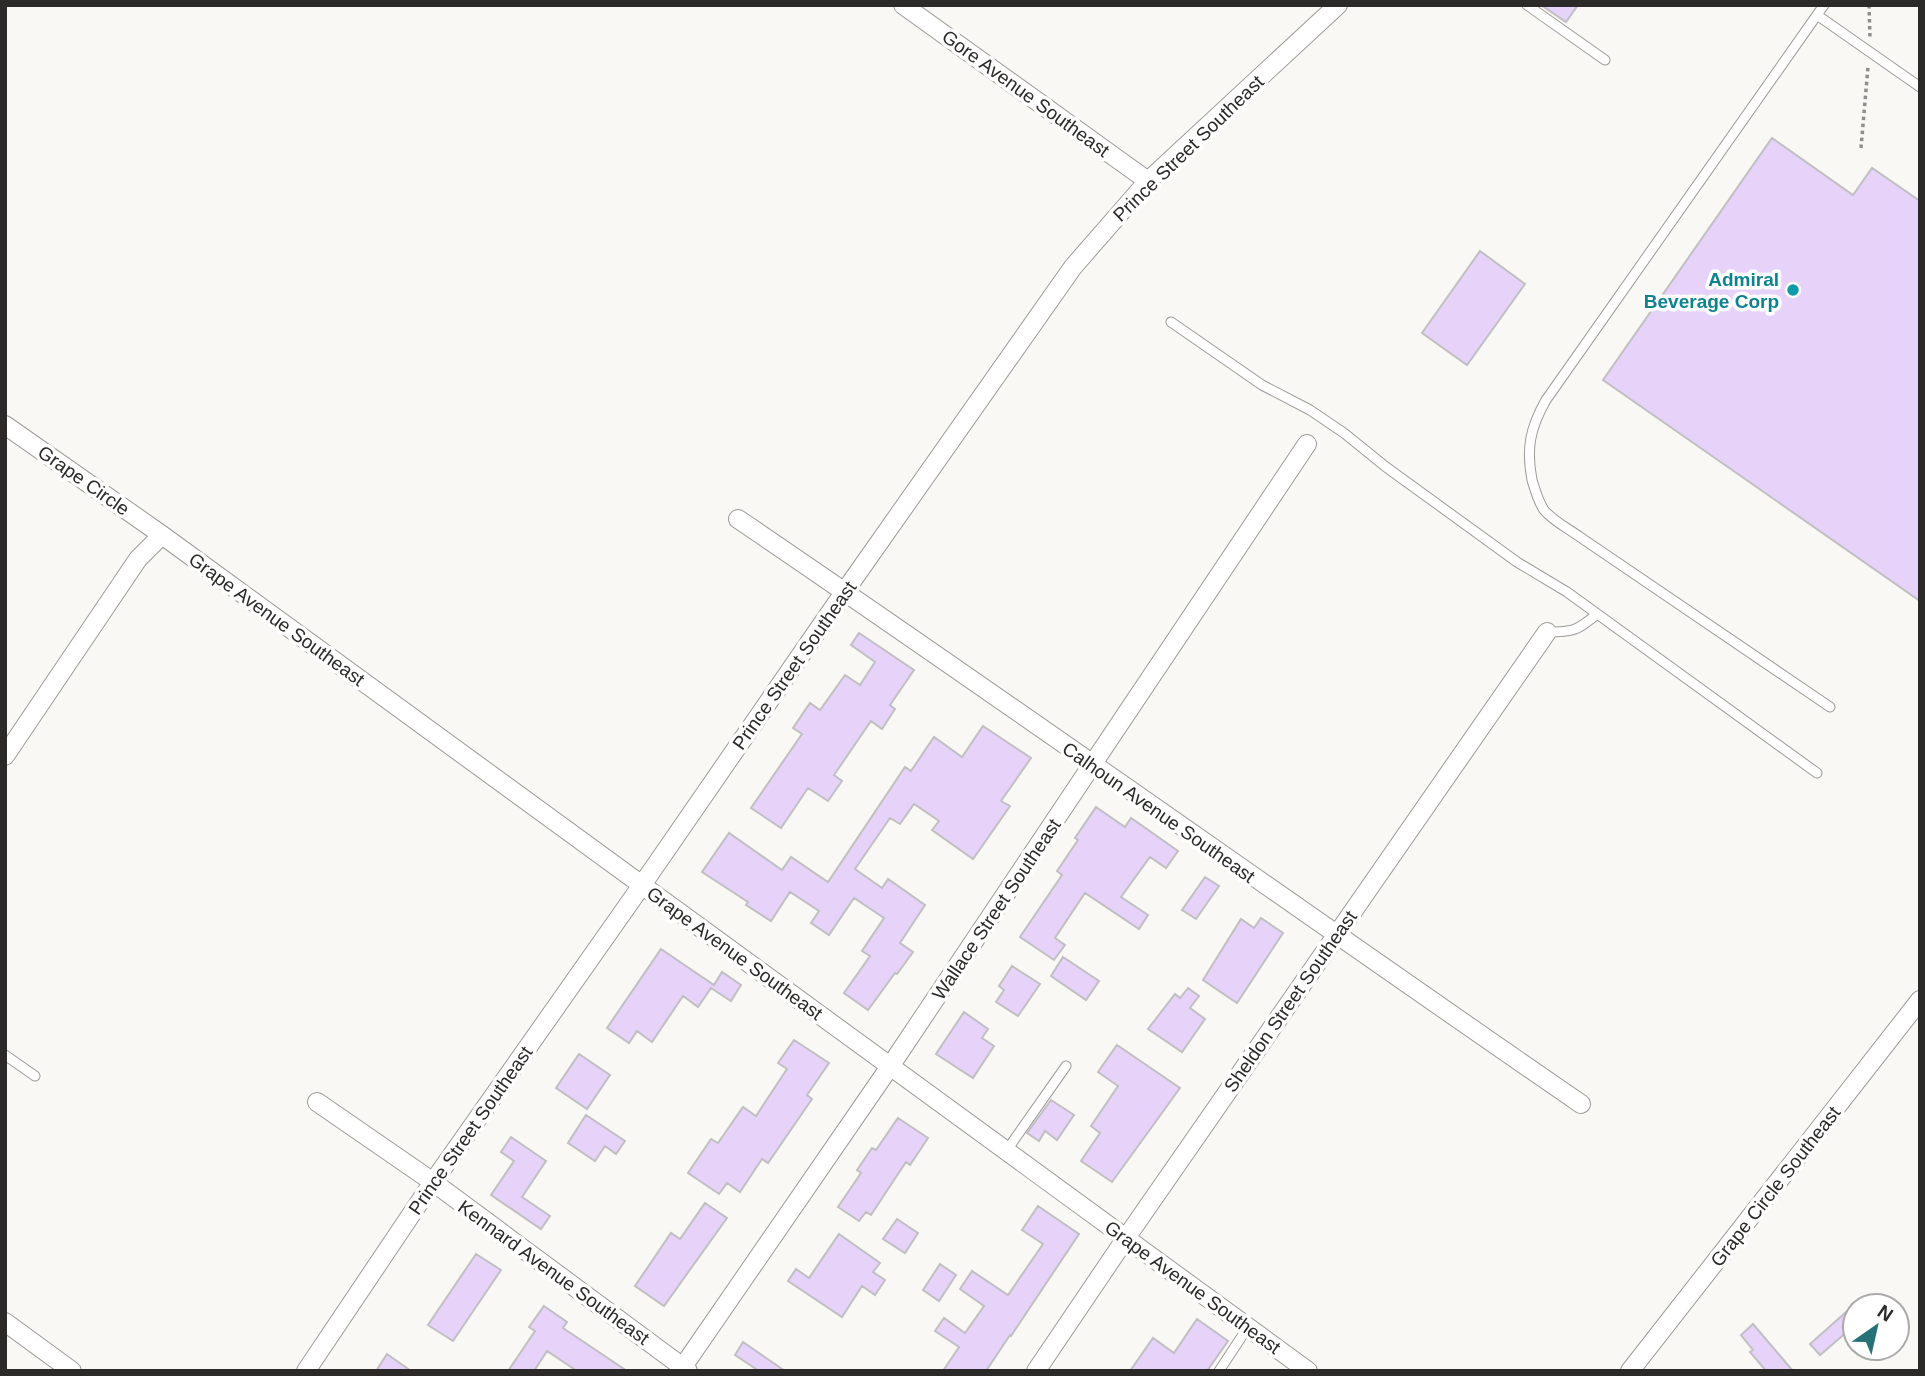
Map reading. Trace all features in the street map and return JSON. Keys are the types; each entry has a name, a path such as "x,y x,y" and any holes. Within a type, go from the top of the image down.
{"street":[{"name":"Gore Avenue Southeast","path":"904,5 1148,181"},
{"name":"Prince Street Southeast","path":"306,1371 433,1182 1056,290 1092,244 1148,181 1338,5"},
{"name":"Grape Circle","path":"5,425 162,535"},
{"name":"Wallace Street Southeast","path":"684,1369 1307,444"},
{"name":"Calhoun Avenue Southeast","path":"738,519 1581,1104"},
{"path":"5,756 138,559 162,535"},
{"name":"Grape Avenue Southeast","path":"162,535 1308,1371"},
{"name":"Sheldon Street Southeast","path":"1036,1371 1546,632"},
{"name":"Grape Circle Southeast","path":"1630,1371 1920,1000"},
{"name":"Kennard Avenue Southeast","path":"317,1102 433,1182 684,1369"},
{"path":"5,1322 72,1371"}],"lane":[{"path":"1527,5 1605,60"},
{"path":"1824,5 1546,400 1534,424 1528,459 1535,494 1545,511 1830,707"},
{"path":"1817,15 1920,87"},
{"path":"1171,322 1262,385 1310,410 1332,425 1517,562 1567,592 1817,773"},
{"path":"1546,632 1566,632 1580,628 1597,614"},
{"path":"5,1055 35,1076"},
{"path":"1007,1150 1066,1066"},
{"path":"1219,1371 1248,1327"}],"path":[{"path":"1861,148 1869,52 1869,5"}],"building":[{"path":"1541,5 1578,5 1566,22"},
{"name":"Admiral Beverage Corp","path":"1772,138 1853,195 1872,168 1920,201 1920,601 1603,380"},
{"path":"1480,251 1525,284 1467,365 1422,333"},
{"path":"859,633 914,670 890,705 895,709 882,729 871,721 834,775 842,781 828,801 808,788 781,828 751,808 802,734 793,728 810,703 820,710 845,675 860,685 875,662 851,645"},
{"path":"983,726 1031,758 1001,801 1010,806 973,859 932,830 939,821 914,804 900,824 890,818 855,869 882,888 888,879 925,905 900,943 913,952 868,1010 844,993 870,956 862,951 884,918 854,898 829,935 811,923 819,911 790,892 771,921 746,905 748,902 702,872 729,833 782,870 791,857 828,882 905,767 911,771 934,737 962,757"},
{"path":"1096,807 1125,827 1131,818 1178,851 1166,868 1150,857 1121,897 1148,915 1139,929 1085,893 1055,938 1065,945 1054,960 1020,937 1062,875 1057,871"},
{"path":"1205,877 1219,886 1196,919 1182,910"},
{"path":"1261,918 1283,933 1237,1003 1203,980 1241,919 1254,928"},
{"path":"661,949 714,985 722,972 741,985 731,1001 711,988 698,1007 683,996 652,1042 637,1031 629,1043 607,1028"},
{"path":"1063,957 1099,981 1086,1000 1051,976"},
{"path":"1012,966 1040,984 1018,1016 996,1002 1004,990 999,986"},
{"path":"1188,988 1199,996 1190,1008 1205,1019 1182,1052 1148,1029 1175,994 1180,998"},
{"path":"964,1012 988,1029 982,1038 994,1046 973,1078 936,1054"},
{"path":"794,1040 829,1063 807,1095 812,1099 768,1163 762,1159 740,1192 727,1183 719,1194 688,1173 711,1139 718,1143 743,1107 756,1116 787,1069 778,1063"},
{"path":"1117,1045 1180,1088 1112,1182 1081,1161 1100,1133 1091,1126 1118,1086 1098,1072"},
{"path":"579,1054 610,1075 587,1109 556,1088"},
{"path":"1051,1100 1074,1115 1057,1140 1045,1131 1039,1141 1027,1133"},
{"path":"586,1115 625,1141 616,1154 605,1146 595,1161 568,1143"},
{"path":"898,1118 928,1138 910,1165 906,1162 871,1215 866,1212 859,1221 838,1207 861,1173 857,1170 872,1148 876,1150"},
{"path":"511,1137 546,1161 522,1197 550,1216 541,1229 491,1195 514,1161 501,1152"},
{"path":"705,1203 727,1218 664,1306 635,1286 671,1233 680,1239"},
{"path":"1038,1206 1079,1234 986,1371 943,1371 959,1347 935,1331 944,1318 965,1333 984,1306 960,1289 972,1271 1008,1295 1043,1244 1022,1230"},
{"path":"897,1219 918,1233 905,1253 883,1239"},
{"path":"839,1234 880,1263 873,1272 885,1280 875,1295 862,1286 842,1317 788,1281 796,1269 809,1278"},
{"path":"476,1254 501,1270 453,1341 428,1325"},
{"path":"940,1264 956,1275 939,1301 923,1290"},
{"path":"544,1306 567,1322 563,1328 627,1371 577,1371 547,1351 534,1371 508,1371 535,1331 529,1327"},
{"path":"1841,1316 1841,1337 1820,1355 1810,1344"},
{"path":"1197,1319 1228,1341 1207,1371 1130,1371 1153,1338 1174,1353"},
{"path":"1753,1324 1793,1371 1766,1371 1750,1352 1753,1350 1741,1335"},
{"path":"743,1342 785,1371 759,1371 735,1355"},
{"path":"387,1354 411,1371 376,1371"}],"place":[{"name":"Admiral Beverage Corp","path":"1793,290"}]}
